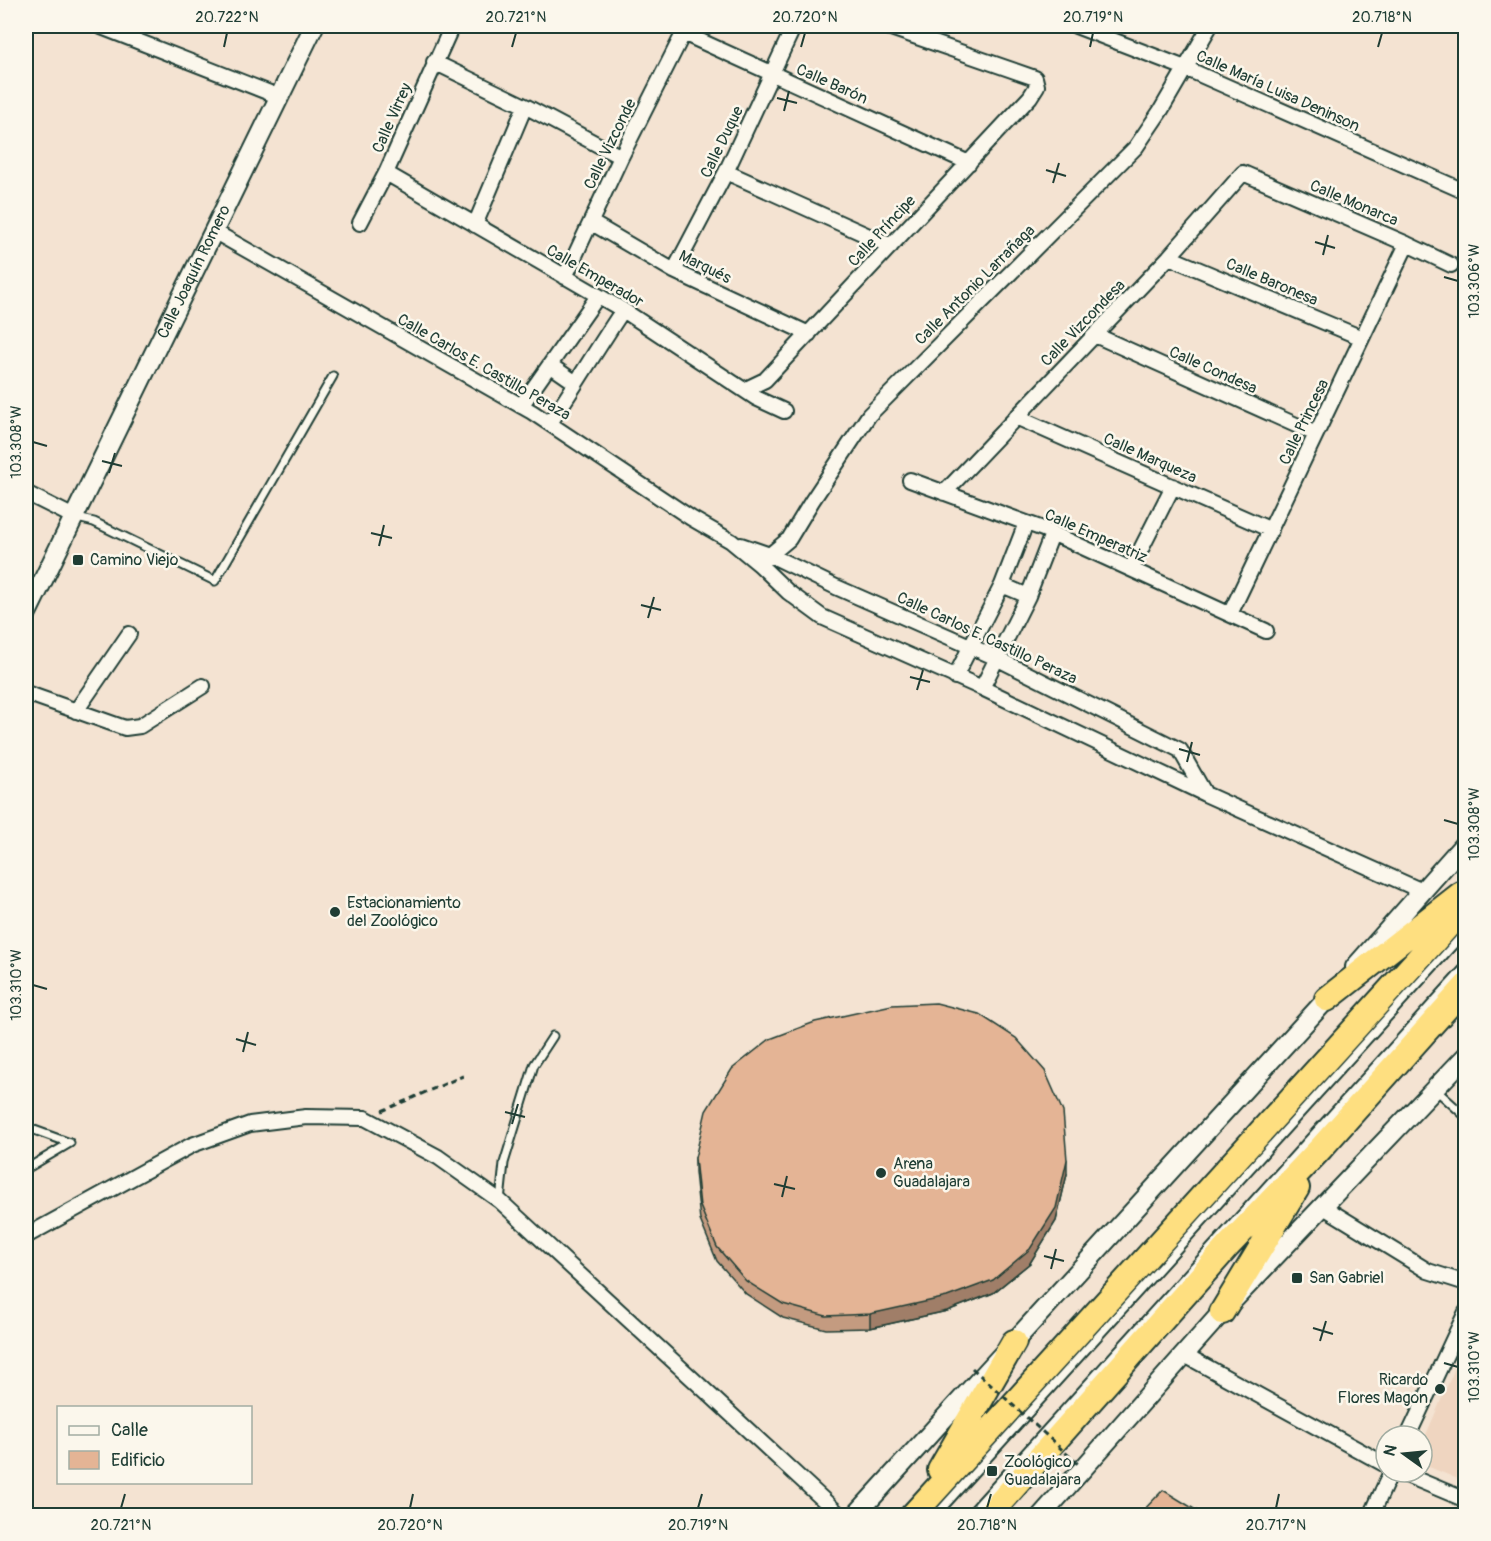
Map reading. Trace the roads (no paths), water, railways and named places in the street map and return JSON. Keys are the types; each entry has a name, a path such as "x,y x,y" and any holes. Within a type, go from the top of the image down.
{"highway":[{"path":"1327,999 1466,890"},
{"path":"922,1513 1466,906"},
{"path":"988,1515 1228,1246 1321,1149 1466,986"},
{"path":"1222,1312 1321,1149"},
{"path":"922,1513 1014,1342"}],"street":[{"path":"99,26 280,97"},
{"name":"Calle Joaquín Romero","path":"26,615 314,26"},
{"name":"Calle Virrey","path":"360,223 386,173 452,26"},
{"name":"Calle Duque","path":"674,271 726,172 794,26"},
{"name":"Calle María Luisa Deninson","path":"1076,26 1185,68 1466,192"},
{"name":"Calle Antonio Larrañaga","path":"765,560 789,539 869,415 1136,147 1210,26"},
{"name":"Calle Príncipe","path":"744,390 765,380 969,163 1030,97 1037,86 1035,78 891,27"},
{"name":"Calle Barón","path":"685,29 773,75 969,163"},
{"name":"Calle Vizconde","path":"565,277 685,29"},
{"path":"434,62 525,106 621,158"},
{"path":"475,225 525,106"},
{"path":"726,172 891,246"},
{"name":"Calle Emperador","path":"386,173 623,310 744,390 784,411"},
{"name":"Calle Monarca","path":"1243,173 1451,265"},
{"name":"Calle Vizcondesa","path":"944,493 1169,256 1243,173"},
{"name":"Marqués","path":"591,223 674,271 809,334"},
{"name":"Calle Carlos E. Castillo Peraza","path":"215,232 521,405 691,518 765,560 836,587 998,659 1180,750 1205,794"},
{"name":"Calle Princesa","path":"1230,614 1407,244"},
{"name":"Calle Baronesa","path":"1169,256 1362,338"},
{"path":"521,405 598,296"},
{"path":"550,423 623,310"},
{"name":"Calle Condesa","path":"1095,335 1317,434"},
{"path":"550,365 576,383"},
{"name":"Calle Marqueza","path":"1016,417 1271,530"},
{"name":"Calle Emperatriz","path":"910,480 1052,534 1266,631"},
{"path":"1131,569 1173,486"},
{"path":"26,493 74,517"},
{"path":"955,677 1002,585 1026,523"},
{"path":"982,688 1028,596 1052,534"},
{"name":"Calle Carlos E. Castillo Peraza","path":"765,560 788,592 822,617 982,688 1205,794 1422,891"},
{"path":"1002,585 1028,596"},
{"path":"76,711 129,634"},
{"path":"26,693 133,729 202,686"},
{"path":"855,1515 1327,999 1466,842"},
{"path":"1041,1515 1222,1312 1466,1056"},
{"path":"26,1236 192,1145 250,1124 306,1117 365,1118 438,1157 500,1201 841,1515"},
{"path":"1322,1206 1428,1271 1466,1283"},
{"path":"1414,1424 1466,1312"},
{"path":"1185,1355 1374,1459"},
{"path":"1371,1515 1385,1484"},
{"path":"1428,1484 1466,1500"}],"lane":[{"path":"74,517 94,522 214,581 333,376"},
{"path":"922,1513 1466,931"},
{"path":"968,1515 1466,966"},
{"path":"500,1201 504,1163 534,1065 553,1036"},
{"path":"1434,1089 1466,1117"},
{"path":"26,1127 70,1143 26,1169"}],"place":[{"name":"Camino Viejo","path":"78,560"},
{"name":"Estacionamiento del Zoológico","path":"335,912"},
{"name":"Arena Guadalajara","path":"881,1173"},
{"name":"San Gabriel","path":"1297,1278"},
{"name":"Ricardo Flores Magon","path":"1440,1389"},
{"name":"Zoológico Guadalajara","path":"992,1471"}]}
